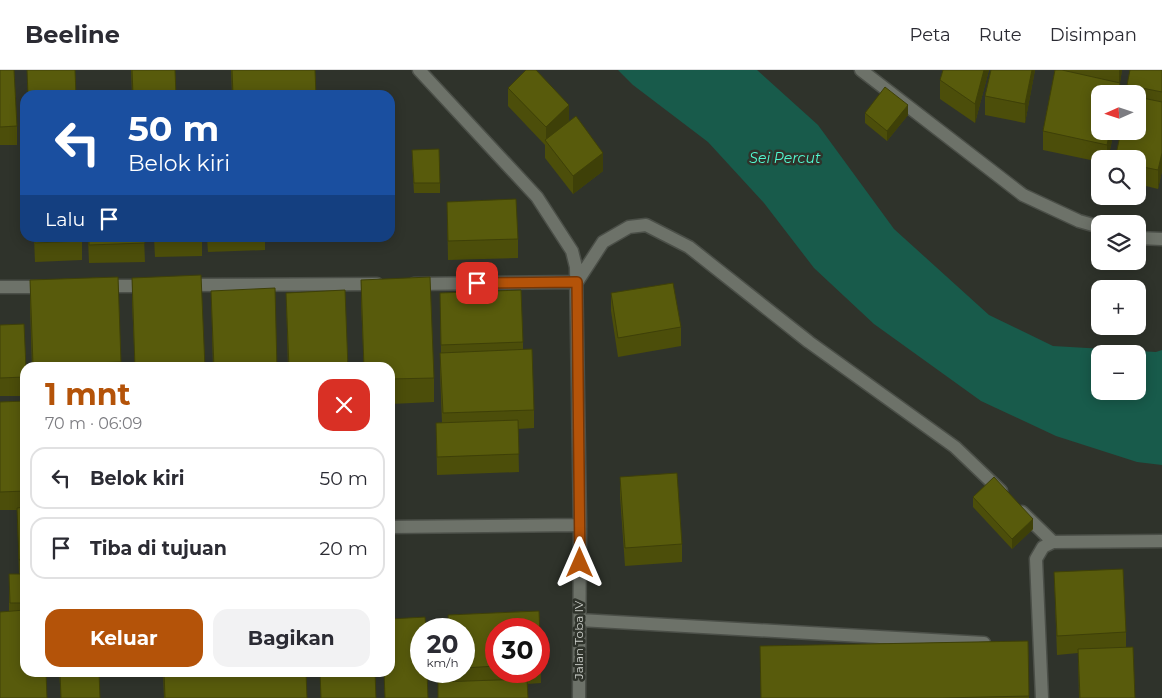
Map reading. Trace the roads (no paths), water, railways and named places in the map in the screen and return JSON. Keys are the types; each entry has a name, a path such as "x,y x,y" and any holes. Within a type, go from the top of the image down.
{"street":[{"name":"Jalan Toba IV","path":"419,70 537,197 572,251 577,282 580,525 579,698"},
{"path":"861,70 1023,195 1091,225"},
{"path":"90,286 577,282 603,242 630,227 646,225 689,247 809,342 955,447 1052,542"},
{"path":"1146,238 1162,239"},
{"path":"0,287 60,286"},
{"path":"395,527 580,525"},
{"path":"1042,698 1036,559 1042,547 1052,542 1162,541"},
{"path":"580,620 1000,644"}],"water":[{"name":"Sei Percut","path":"618,70 757,70 818,125 894,229 989,315 1053,346 1091,348 1091,400 1146,400 1146,351 1162,350 1162,465 1137,462 1056,436 981,401 874,324 814,268 764,203 708,142 633,85"}]}
